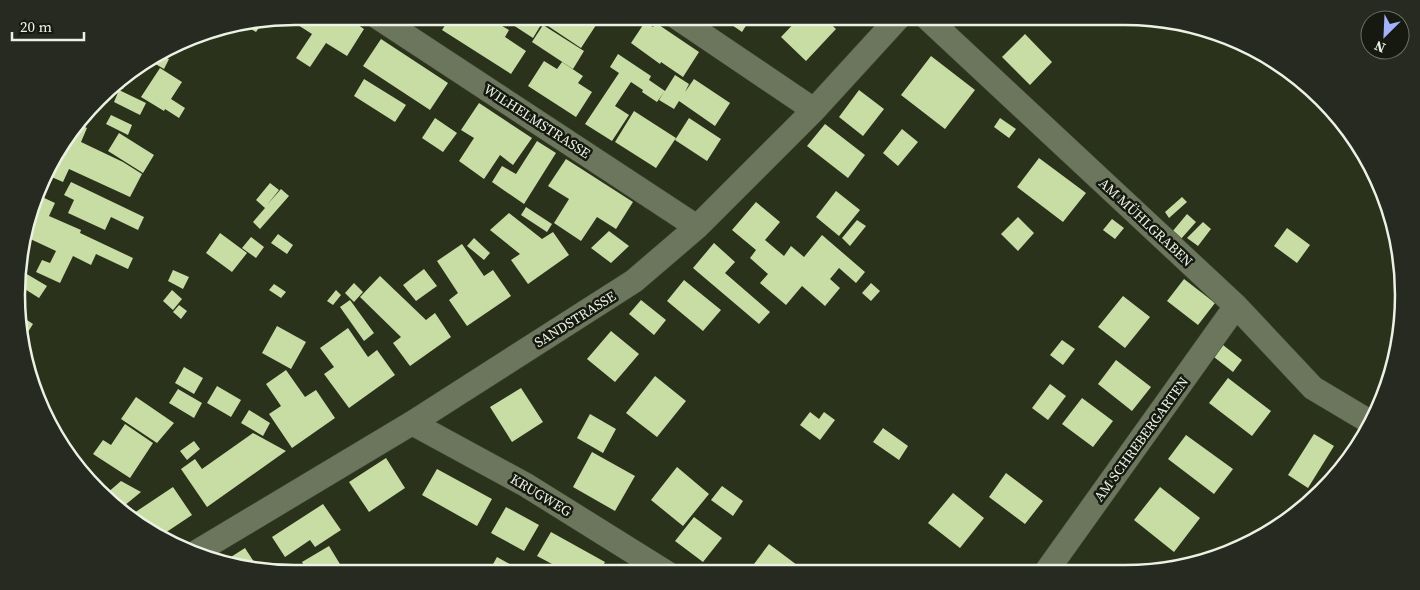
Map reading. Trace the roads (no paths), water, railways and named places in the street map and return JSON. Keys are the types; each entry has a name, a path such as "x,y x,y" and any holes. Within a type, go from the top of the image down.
{"street":[{"name":"WILHELMSTRASSE","path":"390,25 697,227"},
{"path":"688,25 814,110"},
{"name":"SANDSTRASSE","path":"202,549 412,423 634,281 697,227 814,110 892,25"},
{"name":"AM MÜHLGRABEN","path":"935,25 1236,306 1314,388 1365,419"},
{"name":"AM SCHREBERGARTEN","path":"1051,565 1236,306"},
{"name":"KRUGWEG","path":"412,423 526,485 654,565"}]}
